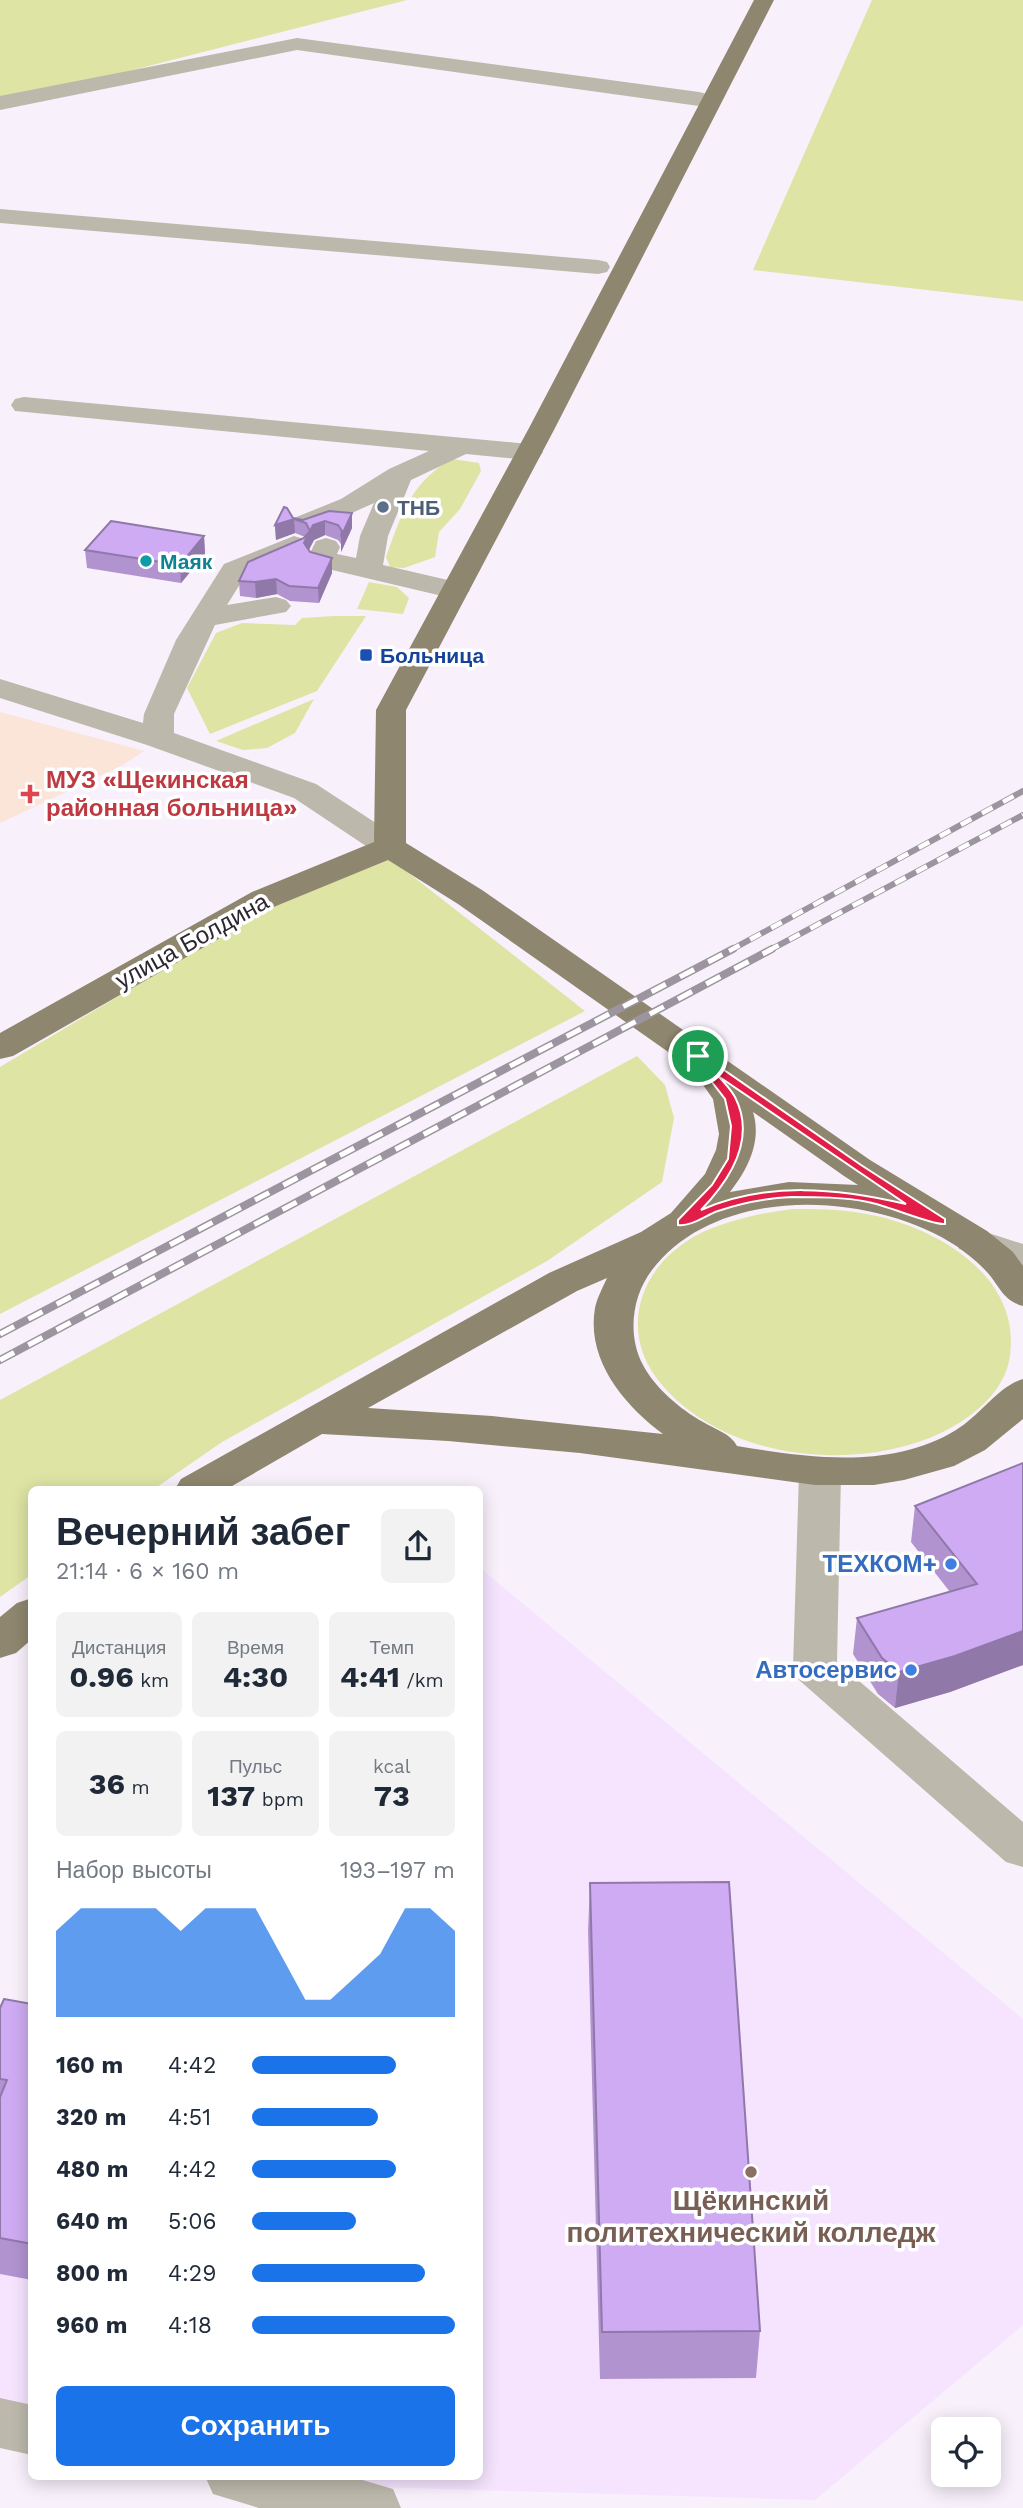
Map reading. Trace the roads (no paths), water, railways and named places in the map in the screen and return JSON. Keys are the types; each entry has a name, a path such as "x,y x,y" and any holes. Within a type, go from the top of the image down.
{"main road":[{"path":"764,0 529,452 391,710 390,847 470,897 857,1168 957,1231 999,1261 1023,1293"},
{"name":"улица Болдина","path":"0,1048 264,899 390,847"},
{"path":"698,1056 730,1098 737,1126 734,1159 717,1187 634,1262 619,1287 612,1313 614,1340 623,1368 640,1394 666,1418 698,1439 735,1455 776,1466"},
{"path":"201,1486 563,1282 726,1205 789,1194 868,1198 906,1208 957,1231"},
{"path":"315,1420 433,1424 668,1450 820,1472 863,1472 905,1466 944,1454 977,1438 1004,1417 1023,1393"},
{"path":"0,1642 28,1618"}],"street":[{"path":"0,103 297,44 699,99"},
{"path":"0,216 598,267"},
{"path":"23,405 529,452"},
{"path":"455,590 321,559 338,526 399,475 462,446"},
{"path":"368,569 374,536 399,475"},
{"path":"158,738 159,714 191,640 234,570 299,534 338,526"},
{"path":"204,618 276,607"},
{"path":"0,688 158,738 306,791 390,847"},
{"path":"957,1231 1023,1257"},
{"path":"977,1438 1023,1414"},
{"path":"820,1472 815,1668 1023,1849"},
{"path":"0,2423 28,2429"},
{"path":"250,2480 373,2508"}],"railway":[{"path":"729,951 1023,791"},
{"path":"768,951 1023,815"},
{"path":"0,1334 733,949"},
{"path":"0,1360 772,949"}],"place":[{"name":"ТНБ","path":"383,507"},
{"name":"Маяк","path":"146,561"},
{"name":"Больница","path":"366,655"},
{"name":"МУЗ «Щекинская районная больница»","path":"30,794"},
{"name":"ТЕХКОМ+","path":"951,1564"},
{"name":"Автосервис","path":"911,1670"},
{"name":"Щёкинский политехнический колледж","path":"751,2172"}]}
